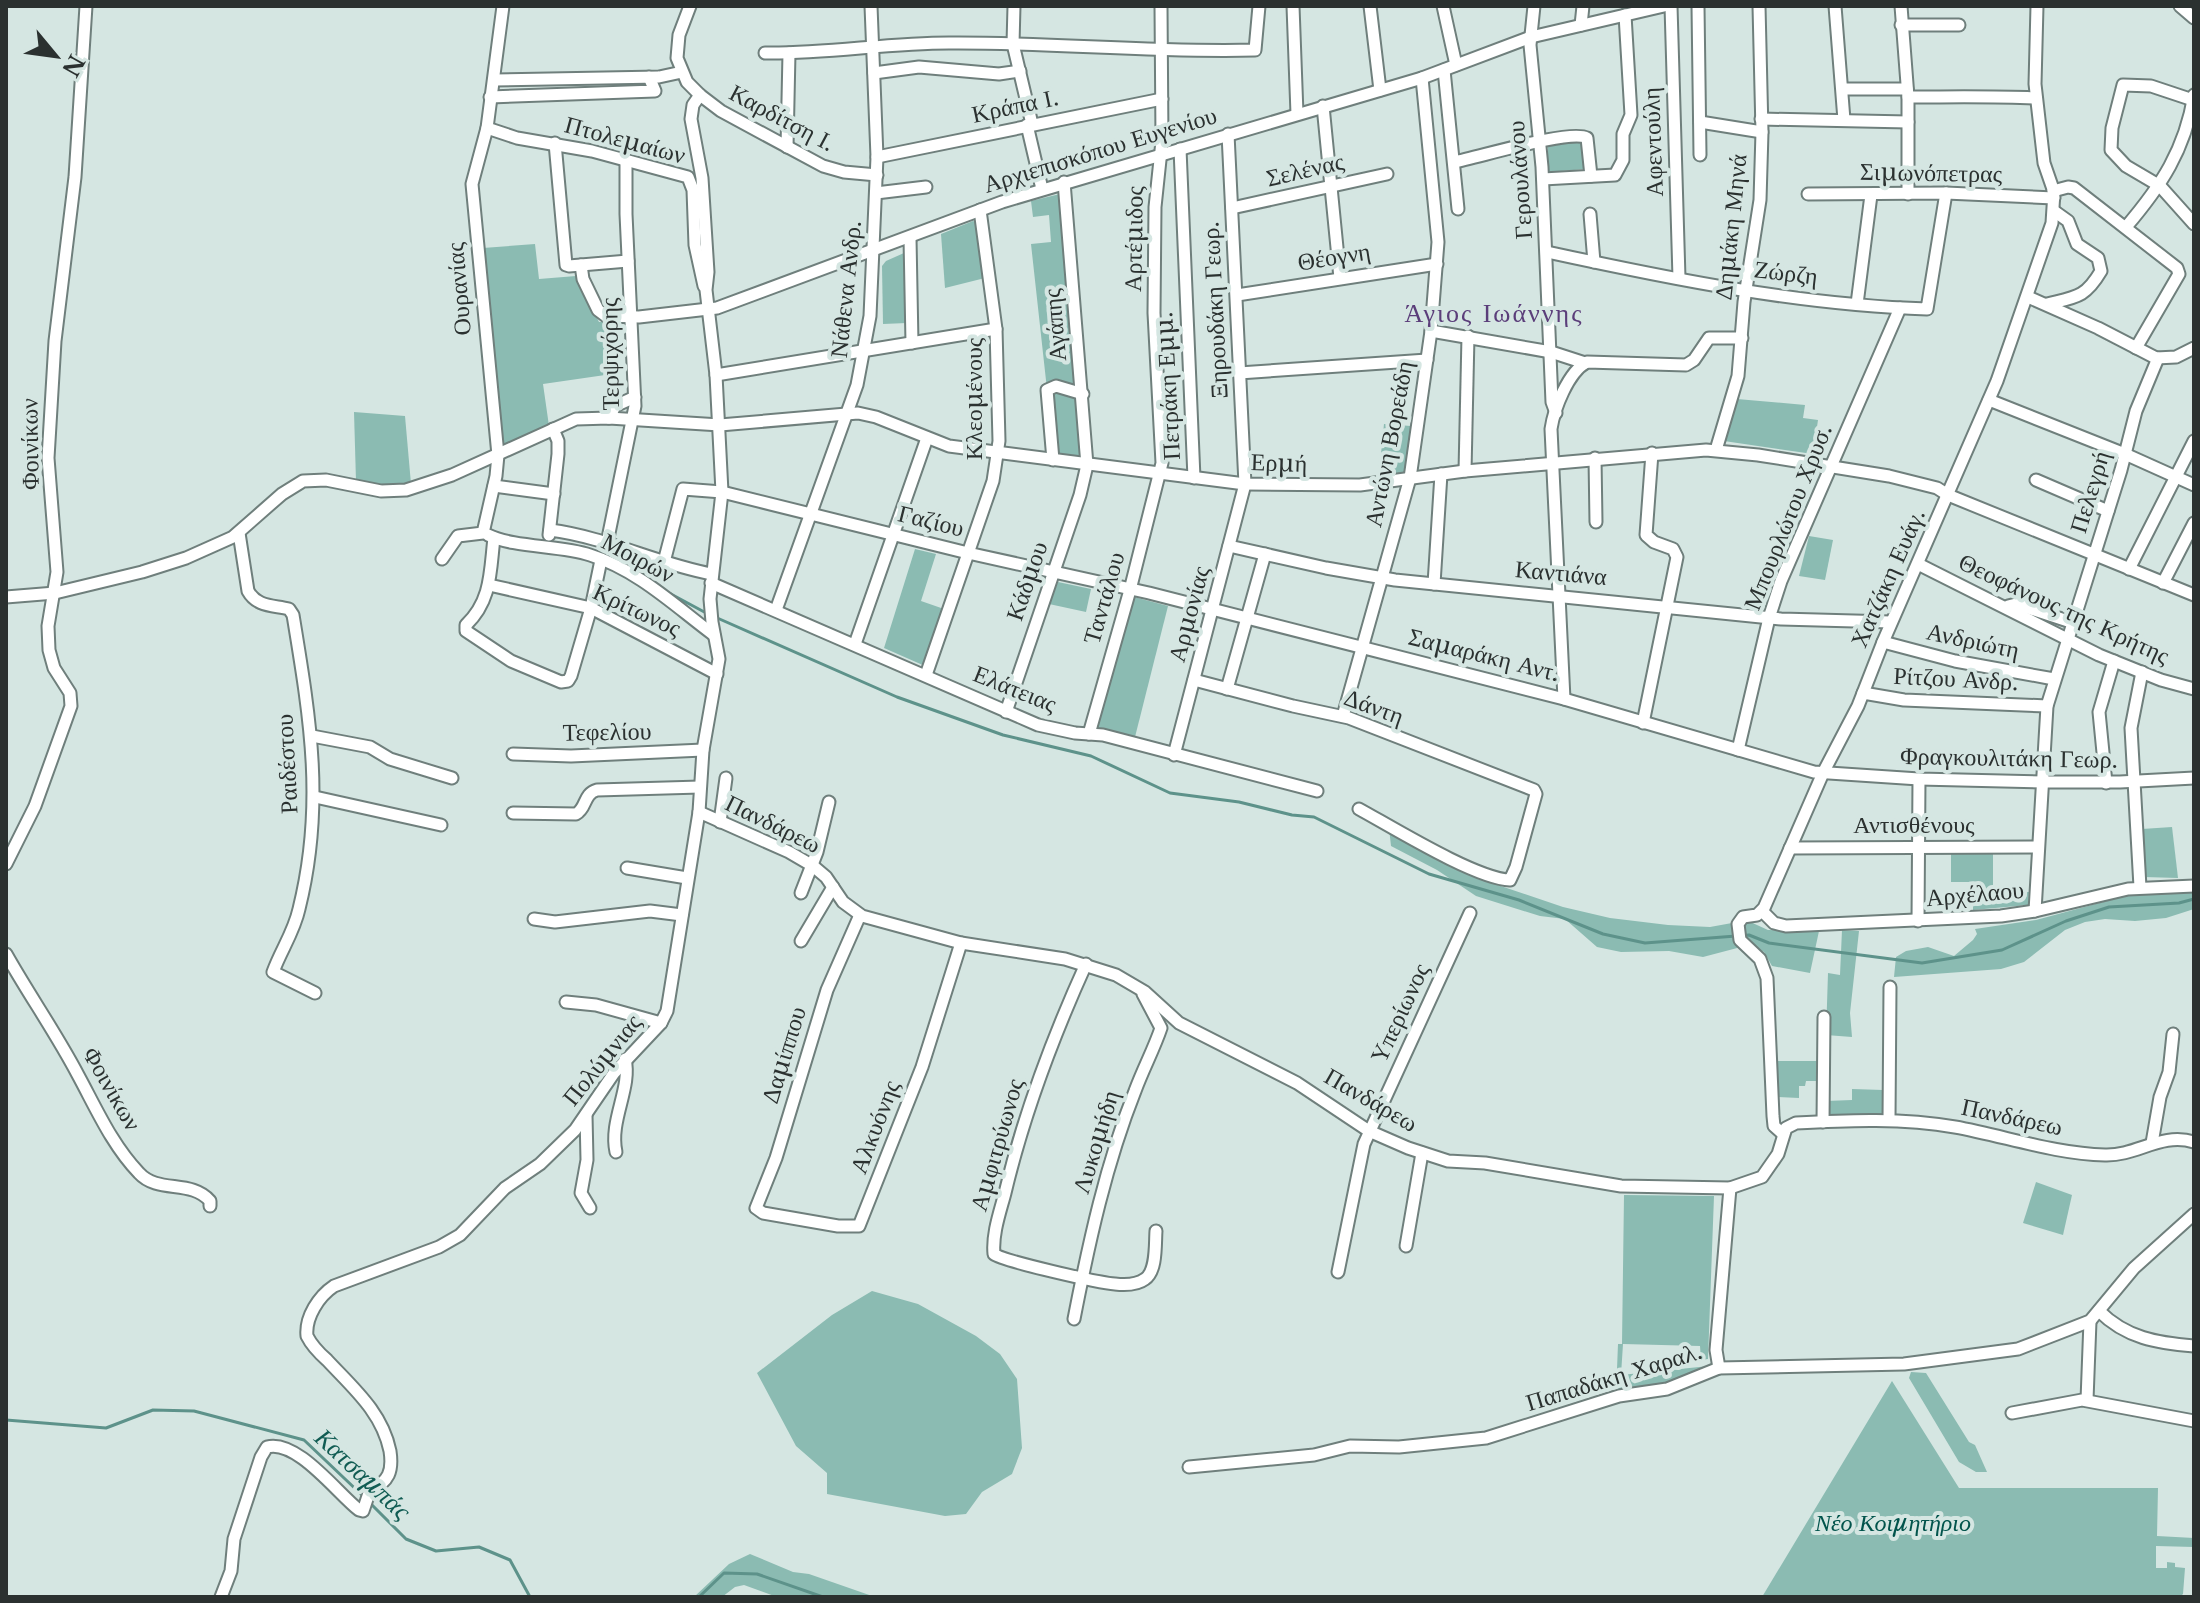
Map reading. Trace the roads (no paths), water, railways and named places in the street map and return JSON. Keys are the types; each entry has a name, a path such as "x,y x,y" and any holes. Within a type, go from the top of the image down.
{"street":[{"name":"Φοινίκων","path":"6,864 35,806 71,706 70,693 54,668 49,650 48,626 55,593 56,545 48,458 51,380 75,177 86,6"},
{"path":"487,124 503,6"},
{"path":"494,80 649,77 682,72 677,46 690,6"},
{"name":"Νάθενα Ανδρ.","path":"776,610 857,385 870,316 877,175 871,6"},
{"path":"1014,6 1013,44 1042,189"},
{"name":"Αρτέμιδος","path":"1161,6 1161,154 1155,207 1154,288 1163,445 1161,474"},
{"path":"765,53 947,43 1162,51 1255,50 1259,6"},
{"path":"1293,6 1297,114"},
{"path":"1370,6 1380,90"},
{"path":"1443,6 1450,68 1458,209"},
{"name":"Γερουλάνου","path":"1534,6 1531,37 1543,179 1552,402 1556,413"},
{"path":"1581,25 1583,6"},
{"name":"Αρχιεπισκόπου Ευγενίου","path":"581,265 583,279 599,312 609,317 709,310 736,303 1042,189 1422,78 1531,37 1631,11 1664,6"},
{"name":"Αφεντούλη","path":"1671,6 1679,278"},
{"path":"1698,6 1700,155"},
{"name":"Δημάκη Μηνά","path":"1716,450 1738,376 1746,290 1760,200 1759,6"},
{"path":"1835,6 1844,120"},
{"path":"1901,6 1907,93 1908,194"},
{"name":"Χατζάκη Ευάγ.","path":"1783,1134 1774,1126 1766,970 1760,959 1741,942 1738,924 1743,917 1762,911 1823,773 1863,693 1989,400 2028,297 2054,211 2054,194 2044,163 2036,98 2037,6"},
{"path":"2180,6 2194,18"},
{"path":"1543,179 1615,175 1623,160 1623,134 1631,115 1631,11"},
{"path":"1901,25 1959,25"},
{"path":"787,147 789,53"},
{"path":"874,73 919,67 999,74 1020,71"},
{"name":"Καρδίτση Ι.","path":"682,72 700,95 716,108 787,147 833,170 877,175"},
{"path":"490,97 655,91 649,77"},
{"name":"Αντώνη Βορεάδη","path":"1343,716 1410,478 1431,331 1437,264 1433,174 1422,78"},
{"path":"2126,227 2160,186 2191,130 2194,97 2135,84 2123,85 2120,91 2111,150 2126,166 2160,186 2194,224"},
{"path":"1843,89 1942,98 2036,98"},
{"name":"Πτολεμαίων","path":"700,95 693,105 691,119 696,180 695,245 709,310 720,425"},
{"name":"Κράπα Ι.","path":"877,157 1162,99"},
{"path":"1323,106 1340,278"},
{"path":"1700,122 1761,126 1844,120 1908,122"},
{"name":"Πτολεμαίων","path":"487,124 522,139 555,143 683,174 696,180"},
{"name":"Ουρανίας","path":"487,124 473,171 472,189 498,455 489,535"},
{"name":"Ξηρουδάκη Γεωρ.","path":"1228,134 1245,484"},
{"path":"1454,162 1558,136 1586,137 1591,176"},
{"path":"555,143 566,265 628,261"},
{"name":"Πετράκη Εμμ.","path":"1180,149 1194,478"},
{"name":"Τερψιχόρης","path":"607,543 634,420 626,161"},
{"name":"Σελένας","path":"1232,208 1387,174"},
{"name":"Αγάπης","path":"1064,182 1087,465"},
{"path":"876,193 926,187"},
{"name":"Σιμωνόπετρας","path":"1808,194 2054,194 2068,187 2074,188 2177,268 2179,274 2136,348"},
{"name":"Ζώρζη","path":"1547,252 1746,290 1927,309 1946,193"},
{"path":"1857,304 1871,195"},
{"name":"Κλεομένους","path":"926,675 993,481 998,454 996,329 980,210"},
{"path":"2046,305 2076,297 2091,288 2101,271 2098,258 2077,244 2068,221 2054,211"},
{"path":"1590,214 1594,262"},
{"path":"910,238 912,343"},
{"name":"Θέογνη","path":"1237,295 1437,264"},
{"path":"2028,297 2158,358 2176,357 2194,348"},
{"name":"Μπουρλώτου Χρυσ.","path":"1738,750 1769,618 1787,568 1900,308"},
{"path":"716,375 996,329"},
{"path":"1431,331 1551,352 1585,363 1686,365 1694,360 1709,338 1742,338"},
{"path":"1465,471 1468,336"},
{"name":"Πελεγρή","path":"2035,911 2047,706 2143,391 2158,358"},
{"path":"1239,373 1427,360"},
{"path":"1564,699 1551,429 1574,375 1585,363"},
{"path":"1053,460 1049,387 1083,394"},
{"path":"609,418 615,406 635,397"},
{"path":"1989,400 2194,485"},
{"name":"Ερμή","path":"6,597 55,593 158,568 239,533 286,490 303,481 326,480 375,490 399,491 430,484 580,418 720,425 846,414 876,417 949,446 1245,484 1360,485 1595,458 1716,450 1831,466 1937,488 2194,595"},
{"name":"Πολύμνιας","path":"221,1597 231,1571 234,1539 267,1447 278,1446 293,1453 328,1480 355,1508 363,1511 367,1500 390,1474 392,1461 388,1444 370,1406 308,1339 307,1325 317,1303 334,1286 450,1242 469,1227 514,1180 540,1164 586,1115 625,1059 661,1023 668,1006 699,812 703,750 719,655 710,606 722,492 720,425"},
{"path":"546,546 558,454 553,429"},
{"path":"855,644 927,438"},
{"path":"2129,569 2194,441"},
{"path":"1643,723 1676,554 1673,549 1651,540 1646,533 1652,453"},
{"path":"1595,458 1596,522"},
{"name":"Κάδμου","path":"1006,712 1087,465"},
{"name":"Ταντάλου","path":"1089,734 1161,474"},
{"path":"1434,584 1441,474"},
{"path":"2036,480 2108,511"},
{"name":"Αρμονίας","path":"1174,755 1245,484"},
{"path":"494,486 554,494"},
{"name":"Γαζίου","path":"664,562 683,489 722,492 1130,590"},
{"path":"2163,583 2194,523"},
{"name":"Ελάτειας","path":"550,530 607,543 712,578 776,610 1045,727 1103,735 1317,791"},
{"name":"Ραιδέστου","path":"239,533 251,597 264,606 289,609 293,615 312,736 315,797 299,909 290,939 273,972 315,993"},
{"path":"442,559 458,536 489,535 489,585 480,611 466,625 466,631 511,661 561,682 568,681 571,676 601,560"},
{"name":"Μοιρών","path":"489,535 590,555 635,577 714,635"},
{"name":"Καντιάνα","path":"1229,546 1383,578 1434,584 1769,618 1891,622"},
{"path":"1227,689 1265,554"},
{"name":"Θεοφάνους της Κρήτης","path":"1918,564 2114,661 2194,689"},
{"name":"Κρίτωνος","path":"489,585 591,608 717,674"},
{"name":"Σαμαράκη Αντ.","path":"1130,590 1564,699 1823,773"},
{"path":"2007,607 2011,603 2016,604 2071,622"},
{"name":"Ανδριώτη","path":"1883,642 1955,661 2054,679"},
{"path":"2106,783 2099,712 2114,661"},
{"path":"2140,887 2131,721 2142,672"},
{"name":"Δάντη","path":"1194,680 1343,716 1534,790 1536,794 1510,880 1495,878 1470,867 1359,809"},
{"name":"Ρίτζου Ανδρ.","path":"1863,693 1904,700 2047,706"},
{"path":"312,736 370,747 390,759 452,778"},
{"name":"Τεφελίου","path":"513,754 571,756 703,750"},
{"name":"Φραγκουλιτάκη Γεωρ.","path":"1823,773 1919,779 2106,783 2194,778"},
{"path":"720,822 726,778"},
{"path":"1918,921 1919,779"},
{"path":"513,813 576,814 582,810 591,792 604,789 700,787"},
{"path":"315,797 441,825"},
{"path":"801,893 813,866 829,802"},
{"name":"Πανδάρεω","path":"699,812 813,866 843,902 860,915 961,943 1086,964 1116,975 1138,987 1179,1023 1297,1083 1369,1131 1448,1161 1485,1163 1621,1186 1730,1188 1762,1177 1778,1154 1786,1128 1796,1123 1889,1120 1955,1127 2081,1154 2125,1154 2152,1143 2173,1139 2194,1142"},
{"name":"Αντισθένους","path":"1790,848 2038,847"},
{"path":"627,868 687,878"},
{"name":"Αρχέλαου","path":"1762,911 1774,923 1786,926 1918,921 2035,911 2140,887 2194,886"},
{"path":"801,941 833,887"},
{"path":"534,919 555,922 650,911 682,915"},
{"name":"Υπερίωνος","path":"1338,1272 1360,1156 1369,1131 1470,913"},
{"name":"Δαμίππου","path":"757,1210 827,990 860,915"},
{"name":"Αλκυόνης","path":"757,1210 838,1226 859,1226 922,1067 961,943"},
{"name":"Φοινίκων","path":"6,954 78,1075 99,1118 132,1165 154,1183 204,1194 210,1206"},
{"name":"Αμφιτρύωνος","path":"1082,1277 998,1258 993,1251 1007,1181 1027,1110 1048,1051 1086,964"},
{"name":"Λυκομήδη","path":"1074,1319 1093,1229 1118,1140 1134,1091 1161,1028 1138,987"},
{"path":"1889,1120 1890,987"},
{"path":"566,1002 596,1005 661,1023"},
{"path":"1823,1122 1824,1017"},
{"path":"2152,1143 2160,1097 2169,1072 2173,1034"},
{"path":"616,1152 614,1129 626,1070 625,1059"},
{"path":"586,1115 587,1160 581,1193 590,1208"},
{"path":"1406,1246 1422,1153"},
{"path":"1719,1368 1716,1350 1730,1188"},
{"name":"Παπαδάκη Χαραλ.","path":"1189,1467 1314,1455 1350,1446 1399,1447 1486,1438 1619,1396 1667,1389 1719,1368 1904,1364 1961,1358 2031,1345 2090,1321 2134,1268 2194,1214"},
{"path":"1082,1277 1111,1284 1142,1281 1152,1266 1156,1231"},
{"path":"2099,1311 2138,1338 2194,1346"},
{"path":"2087,1400 2090,1321"},
{"path":"2012,1413 2087,1400 2194,1421"}],"waterway":[{"path":"669,593 708,614"},
{"path":"715,617 897,697 1003,735 1091,756 1170,793 1239,802 1314,817 1429,874 1519,900 1603,934 1645,943 1749,935 1769,943 1922,963 2002,950 2066,921 2109,907 2179,903 2194,899"},
{"name":"Κατσαμπάς","path":"6,1420 106,1428 153,1410 194,1411 304,1440 364,1497"},
{"name":"Κατσαμπάς","path":"369,1502 406,1539 436,1551 479,1547 510,1560 530,1597"},
{"name":"Κατσαμπάς","path":"699,1597 724,1573 757,1574 823,1597"}],"district":[{"name":"Άγιος Ιωάννης","path":"1494,313"}],"park label":[{"name":"Νέο Κοιμητήριο","path":"1893,1523"}]}
